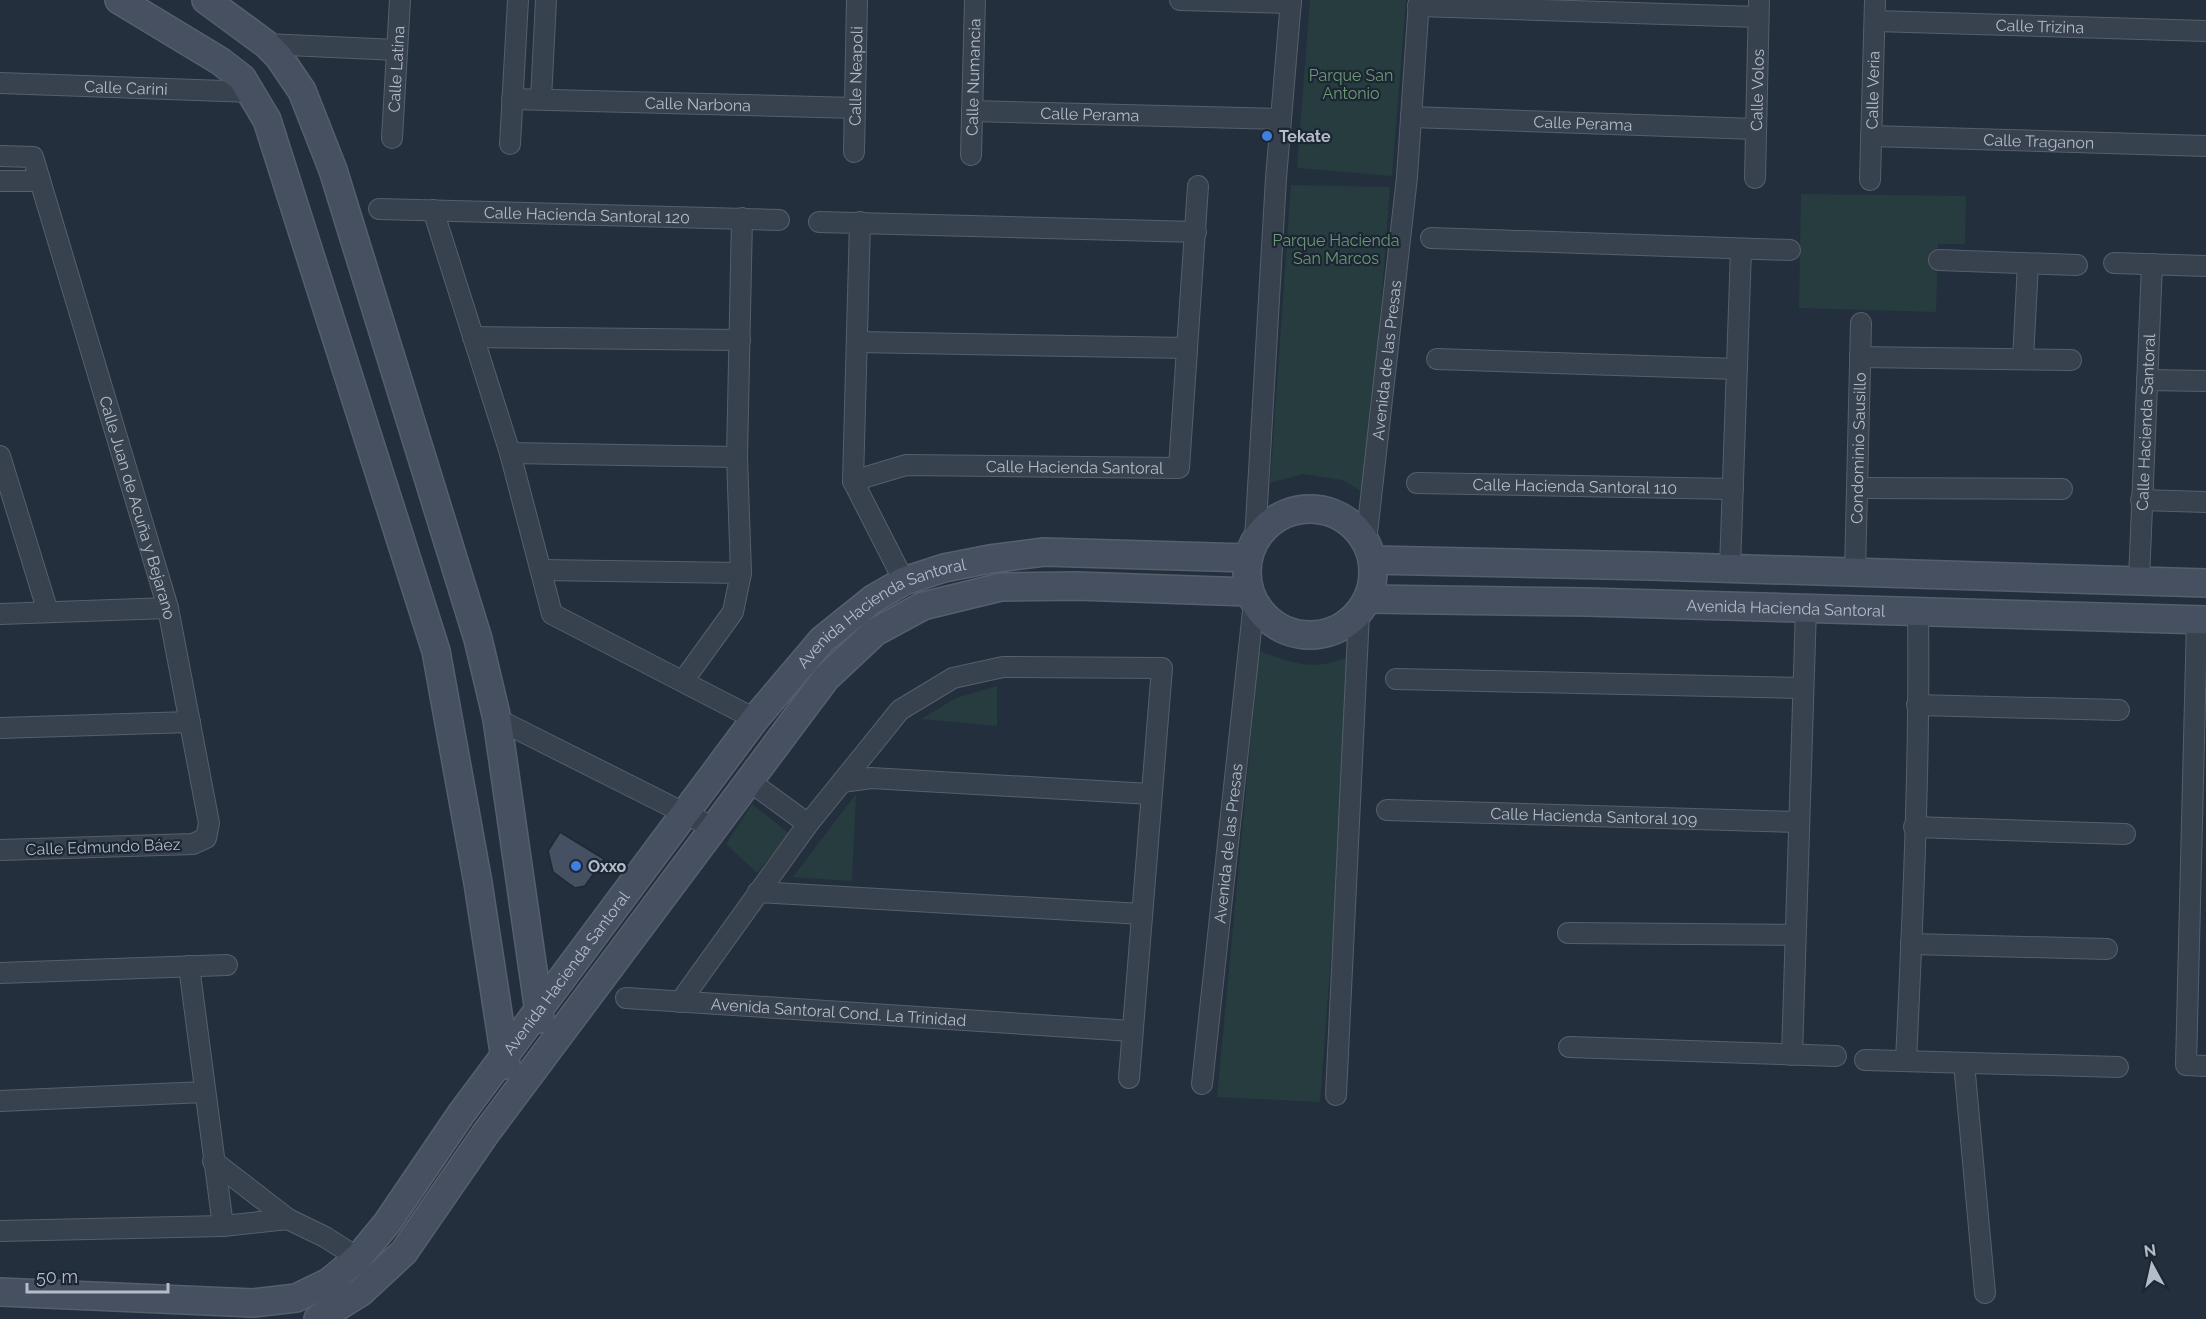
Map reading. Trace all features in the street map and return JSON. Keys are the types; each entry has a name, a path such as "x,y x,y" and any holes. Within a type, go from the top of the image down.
{"street":[{"path":"119,0 220,61 242,78 270,127 436,651 478,883 512,1098"},
{"path":"206,0 266,44 279,57 302,91 333,170 478,639 497,719 545,1053"},
{"name":"Calle Latina","path":"392,138 400,0"},
{"path":"510,144 518,0"},
{"path":"541,99 546,0"},
{"name":"Calle Neapoli","path":"854,152 857,0"},
{"name":"Calle Numancia","path":"971,155 975,0"},
{"path":"1180,0 1291,2 1251,549 1246,575 1252,597 1269,621 1291,633 1316,635 1340,628 1363,606"},
{"name":"Calle Veria","path":"1870,180 1875,0"},
{"path":"1418,3 1758,8"},
{"name":"Avenida de las Presas","path":"1369,551 1407,177 1418,3"},
{"name":"Calle Volos","path":"1755,178 1758,8"},
{"name":"Calle Trizina","path":"1875,21 2206,31"},
{"path":"266,44 397,50"},
{"name":"Calle Carini","path":"0,83 252,92"},
{"name":"Calle Narbona","path":"512,99 855,108"},
{"name":"Calle Perama","path":"972,111 1281,119"},
{"name":"Calle Perama","path":"1411,117 1755,129"},
{"name":"Calle Traganon","path":"1871,136 2206,146"},
{"name":"Calle Juan de Acuña y Bejarano","path":"0,156 33,157 168,608 209,823 206,838"},
{"path":"0,181 40,182"},
{"name":"Calle Hacienda Santoral","path":"853,481 906,465 1179,468 1198,186"},
{"name":"Calle Hacienda Santoral 120","path":"379,209 779,220"},
{"path":"433,210 510,453 552,614 755,719"},
{"path":"683,681 732,612 741,573 737,457 742,218"},
{"path":"819,222 1196,232"},
{"path":"860,222 853,481 904,581"},
{"path":"1431,238 1790,250"},
{"path":"1730,568 1741,249"},
{"path":"1939,260 2077,266"},
{"path":"2114,263 2206,266"},
{"path":"2023,359 2028,264"},
{"name":"Calle Hacienda Santoral","path":"2139,580 2152,264"},
{"name":"Condominio Sausillo","path":"1855,572 1861,323"},
{"path":"473,337 740,340"},
{"path":"858,342 1187,348"},
{"path":"1860,357 2071,360"},
{"path":"1437,359 1737,369"},
{"path":"2147,380 2206,381"},
{"path":"510,453 737,457"},
{"path":"0,456 48,612"},
{"name":"Calle Hacienda Santoral 110","path":"1417,483 1733,489"},
{"path":"1858,488 2062,489"},
{"path":"2141,500 2206,502"},
{"path":"1251,549 1270,523 1289,513 1311,509 1333,513 1352,525 1369,551 1373,580 1363,606 1336,1095"},
{"name":"Avenida Hacienda Santoral","path":"0,1292 253,1303 296,1298 329,1282 358,1258 387,1223 504,1054 755,719 822,640 873,599 904,581 944,568 1044,552 1251,549"},
{"path":"1369,551 1587,565 2206,583"},
{"path":"1587,565 1587,602"},
{"path":"541,570 741,573"},
{"path":"2054,578 2057,615"},
{"name":"Avenida Hacienda Santoral","path":"318,1319 361,1292 404,1252 486,1133 826,678 875,632 923,606 1001,586 1077,586 1252,597"},
{"name":"Avenida de las Presas","path":"1203,1084 1252,597"},
{"name":"Avenida Hacienda Santoral","path":"1363,606 1587,602 2202,620"},
{"path":"0,614 168,608"},
{"path":"1792,1054 1806,608"},
{"path":"1906,1061 1911,944 1918,611"},
{"path":"2202,620 2198,936 2186,1065 2206,1066"},
{"name":"Avenida Santoral Cond. La Trinidad","path":"680,1002 808,824 900,710 953,678 1003,667 1162,668 1129,1078"},
{"path":"1396,679 1803,688"},
{"path":"1917,705 2119,710"},
{"path":"497,719 714,828"},
{"path":"0,728 190,722"},
{"path":"842,782 871,778 1151,794"},
{"path":"749,781 808,824"},
{"name":"Calle Hacienda Santoral 109","path":"1388,810 1799,822"},
{"path":"1914,826 2125,834"},
{"name":"Calle Edmundo Báez","path":"0,850 193,844 206,838"},
{"path":"758,892 1142,914"},
{"path":"1568,933 1795,935"},
{"path":"1911,944 2107,949"},
{"path":"0,973 227,965"},
{"path":"189,966 223,1226"},
{"path":"626,999 680,1002"},
{"name":"Avenida Santoral Cond. La Trinidad","path":"680,1002 1131,1031"},
{"path":"1569,1047 1836,1056"},
{"path":"1865,1060 2118,1067"},
{"path":"1964,1063 1985,1293"},
{"path":"0,1101 205,1092"},
{"path":"213,1161 288,1219 325,1237 358,1258"},
{"path":"0,1231 223,1226 288,1219"}],"green space":[{"name":"Parque San Antonio","path":"1310,0 1406,0 1392,176 1297,168"},
{"name":"Parque Hacienda San Marcos","path":"1291,185 1390,187 1367,494 1342,480 1303,474 1270,483"},
{"path":"1801,194 1966,196 1965,244 1938,244 1936,312 1799,308"},
{"path":"1259,651 1302,664 1322,664 1344,658 1353,663 1320,1102 1217,1097"},
{"path":"997,686 997,726 921,719 956,698"},
{"path":"856,794 852,881 793,877"},
{"path":"752,804 790,834 757,873 726,844"}],"building":[{"name":"Oxxo","path":"560,832 604,859 585,886 575,888 553,872 548,851"}],"place":[{"name":"Tekate","path":"1267,136"},
{"name":"Oxxo","path":"576,866"}]}
